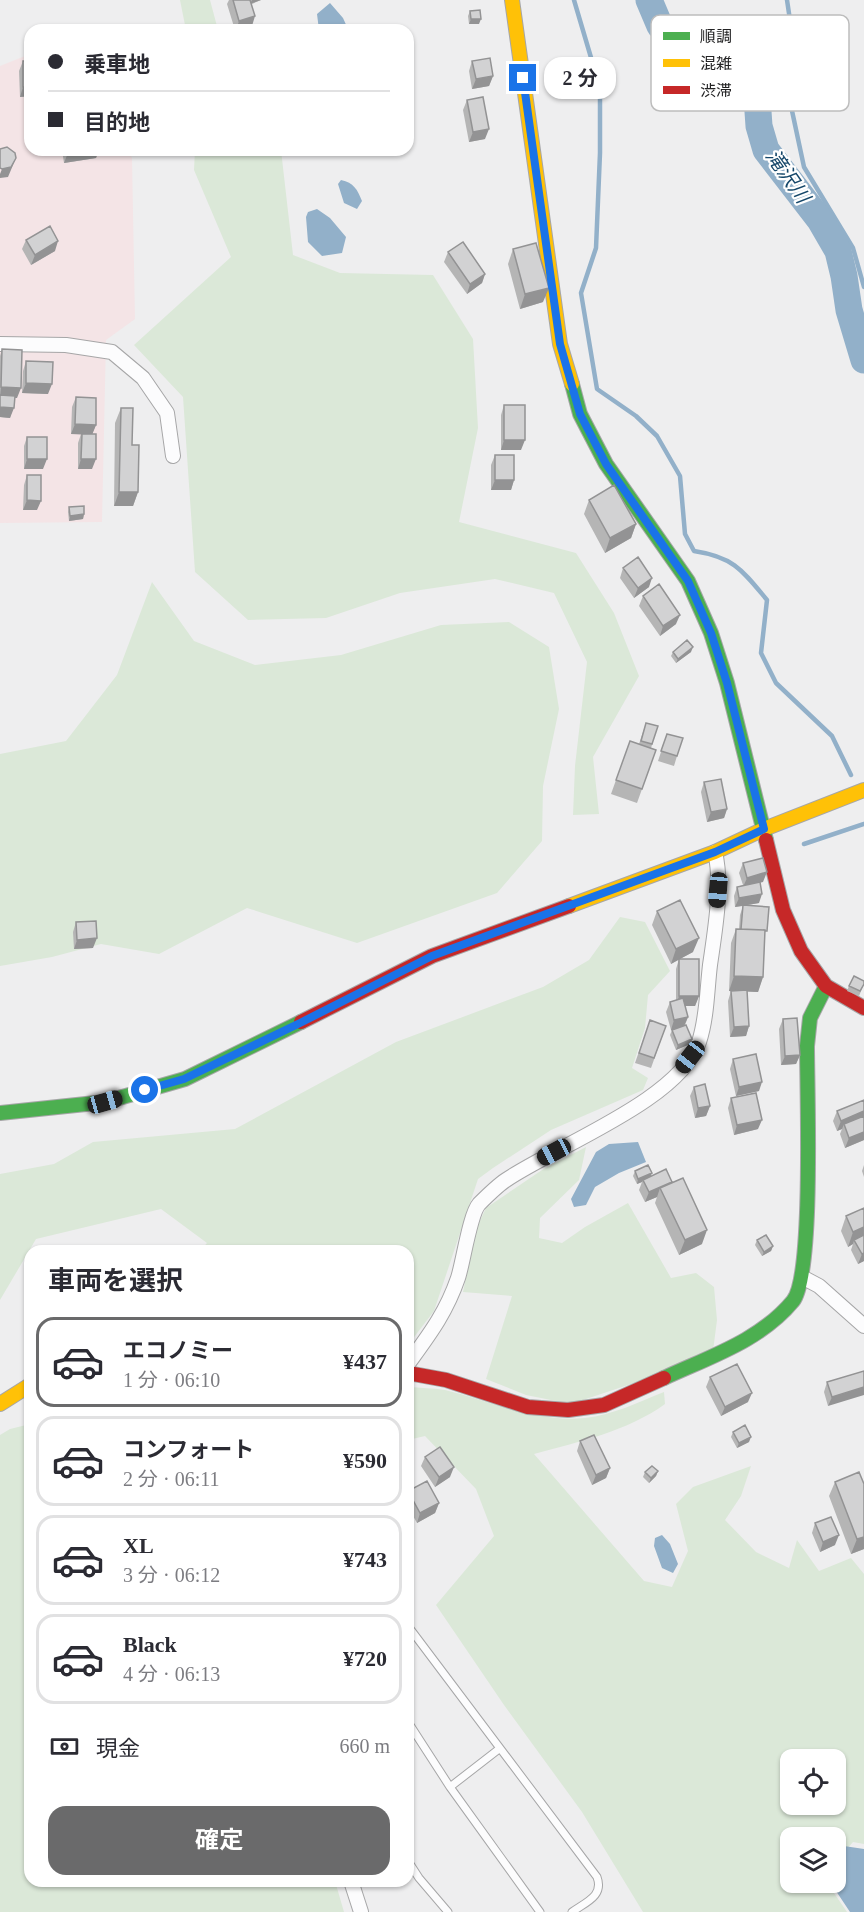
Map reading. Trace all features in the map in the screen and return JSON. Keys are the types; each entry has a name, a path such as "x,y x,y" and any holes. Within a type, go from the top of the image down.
{"street":[{"path":"512,0 560,344 580,414 606,464 688,581 711,633 727,683 783,910 801,951 826,986 864,1008"},
{"path":"0,344 66,345 112,352 143,378 167,412 173,456"},
{"path":"0,1113 105,1102 184,1079 432,956 715,852 764,829 864,790"},
{"path":"414,1356 441,1319 457,1279 477,1207 503,1182 514,1175 643,1102 675,1077 699,1042 713,947 719,870 715,852"},
{"path":"414,1374 446,1380 528,1407 568,1410 604,1405 761,1332 795,1299 802,1277 807,1221 807,1046 810,1018 826,986"},
{"path":"802,1277 819,1286 864,1326"},
{"path":"0,1404 24,1389"},
{"path":"353,1887 361,1912"}],"lane":[{"path":"414,1634 597,1877 599,1884 597,1893 572,1912"},
{"path":"414,1731 450,1787 540,1912"},
{"path":"450,1787 500,1749"},
{"path":"414,1870 448,1912"}],"shaded area":[{"path":"24,56 24,156 131,156 132,158 135,319 106,340 102,522 0,523 0,66"}],"green space":[{"path":"180,0 210,0 216,24 185,24"},
{"path":"195,156 282,156 293,255 340,273 433,275 473,339 478,428 459,522 576,553 614,613 639,676 593,757 599,814 573,815 575,766 587,662 554,593 495,579 400,593 326,618 248,620 195,572 183,397 134,345 231,257 194,170"},
{"path":"152,582 194,641 255,665 341,655 441,625 509,622 549,647 559,709 543,786 542,841 497,893 357,943 247,908 159,954 101,944 52,957 0,966 0,754 66,741 117,675"},
{"path":"620,917 645,922 670,971 648,995 645,1028 632,1068 648,1078 643,1090 551,1130 478,1179 434,1311 414,1337 414,1245 205,1245 207,1243 161,1209 36,1239 32,1245 24,1245 24,1259 0,1300 0,1174 54,1164 93,1142 235,1129 396,1042 543,987 589,960"},
{"path":"586,1147 579,1180 540,1218 539,1238 562,1243 628,1203 671,1278 696,1273 714,1287 717,1320 713,1351 640,1381 571,1404 526,1395 486,1379 512,1296 463,1292 476,1229 486,1208 542,1170"},
{"path":"414,1387 445,1390 514,1410 567,1419 606,1414 664,1392 665,1404 635,1422 602,1435 534,1454 644,1581 672,1587 688,1551 676,1504 693,1487 751,1466 741,1496 725,1520 756,1552 789,1568 797,1540 819,1571 851,1558 864,1574 864,1844 853,1842 846,1850 846,1827 780,1827 780,1893 834,1893 847,1912 643,1912 582,1812 504,1705 436,1605 494,1536 476,1489 425,1436 414,1439"},
{"path":"24,1426 24,1887 337,1887 344,1912 0,1912 0,1435 10,1429"}],"water":[{"path":"330,3 346,24 318,24 317,14"},
{"path":"341,180 352,185 358,193 362,201 357,209 344,203 338,184"},
{"path":"317,209 330,218 346,237 342,253 322,256 308,242 306,217 308,212"},
{"path":"638,1142 646,1162 619,1173 595,1187 586,1205 574,1207 571,1199 596,1152 609,1144"},
{"path":"662,1535 670,1544 678,1564 673,1573 662,1568 654,1546 655,1538"},
{"path":"846,1846 864,1849 864,1912 850,1912 837,1893 846,1893"}],"building":[{"path":"233,0 250,0 255,16 239,21"},
{"path":"480,10 481,19 471,19 470,11"},
{"path":"490,58 493,76 476,79 472,61"},
{"path":"23,61 24,61 24,87"},
{"path":"483,97 489,129 473,132 467,100"},
{"path":"7,147 15,153 16,158 11,167 2,169 0,168 0,149"},
{"path":"50,226 58,241 35,255 26,240"},
{"path":"463,242 485,274 470,284 448,252"},
{"path":"536,243 549,288 525,294 513,249"},
{"path":"2,349 22,350 21,388 1,387"},
{"path":"26,361 53,362 52,384 26,383"},
{"path":"0,395 15,396 14,408 0,407"},
{"path":"76,397 96,398 96,425 75,424"},
{"path":"504,405 525,405 525,440 504,440"},
{"path":"121,408 133,408 132,445 139,445 138,492 119,492"},
{"path":"82,434 96,434 96,459 81,459"},
{"path":"27,437 47,437 47,459 27,459"},
{"path":"495,455 514,455 514,480 495,480"},
{"path":"27,475 41,475 41,501 27,500"},
{"path":"614,485 636,524 610,538 589,500"},
{"path":"84,506 84,514 70,516 69,507"},
{"path":"638,557 652,578 638,588 623,568"},
{"path":"659,584 680,615 663,626 643,596"},
{"path":"687,640 693,647 678,659 673,652"},
{"path":"646,723 658,726 652,744 641,741"},
{"path":"667,734 683,738 677,756 661,751"},
{"path":"630,741 656,750 642,789 616,780"},
{"path":"721,779 727,809 711,812 704,782"},
{"path":"763,858 767,872 747,878 743,863"},
{"path":"760,882 762,894 739,898 737,887"},
{"path":"680,900 699,938 676,949 657,911"},
{"path":"743,905 769,907 767,931 741,929"},
{"path":"96,921 97,938 77,940 76,922"},
{"path":"736,929 765,930 763,977 734,976"},
{"path":"679,959 699,959 699,996 679,996"},
{"path":"854,976 864,981 860,991 849,986"},
{"path":"747,990 749,1026 734,1027 731,991"},
{"path":"683,998 688,1017 674,1020 670,1002"},
{"path":"797,1018 800,1055 785,1056 783,1019"},
{"path":"650,1020 666,1026 654,1058 639,1053"},
{"path":"686,1025 692,1039 678,1045 672,1030"},
{"path":"756,1054 762,1082 739,1087 733,1059"},
{"path":"705,1084 710,1106 698,1108 694,1087"},
{"path":"756,1093 762,1120 737,1125 731,1098"},
{"path":"864,1100 864,1111 841,1121 837,1111"},
{"path":"864,1116 864,1132 849,1138 844,1124"},
{"path":"648,1165 652,1173 638,1179 635,1171"},
{"path":"666,1169 672,1182 649,1192 643,1180"},
{"path":"683,1178 707,1230 685,1240 660,1188"},
{"path":"864,1208 864,1227 853,1232 846,1216"},
{"path":"766,1235 773,1246 764,1252 757,1240"},
{"path":"864,1235 864,1253 862,1254 854,1240"},
{"path":"737,1364 752,1393 725,1407 710,1377"},
{"path":"864,1371 864,1387 832,1397 827,1382"},
{"path":"745,1425 751,1437 739,1443 733,1432"},
{"path":"594,1435 610,1468 596,1475 580,1441"},
{"path":"440,1447 454,1467 439,1477 425,1457"},
{"path":"652,1466 658,1471 651,1478 645,1472"},
{"path":"859,1472 864,1484 864,1537 857,1539 835,1482"},
{"path":"427,1481 439,1503 420,1513 414,1502 414,1488"},
{"path":"831,1517 839,1535 823,1542 815,1523"}],"waterway":[{"path":"574,0 600,88 596,248 581,293 597,389 636,416 657,436 680,476 685,534 694,551 719,557 737,567 767,600 761,653 776,683 832,736 851,775"},
{"name":"滝沢川","path":"649,0 655,15"},
{"path":"787,0 789,15"},
{"name":"滝沢川","path":"758,111 759,126 766,150 820,220 838,251 849,310 864,360"},
{"path":"792,111 804,167 853,248 864,287"},
{"path":"804,844 864,824"}],"traffic: fast":[{"path":"572,384 580,414 606,464 688,581 711,633 727,683 766,840"},
{"path":"664,1378 750,1337 780,1315 793,1301 800,1284 807,1220 807,1046 810,1018 826,986"},
{"path":"0,1113 105,1102 185,1079 301,1022"}],"traffic: slow":[{"path":"512,0 560,344 572,384"},
{"path":"569,906 715,852 764,829 864,790"},
{"path":"0,1404 24,1389"}],"traffic: jam":[{"path":"766,840 783,910 801,951 826,986 864,1008"},
{"path":"301,1022 432,956 569,906"},
{"path":"414,1374 446,1380 528,1407 568,1410 604,1405 664,1378"}],"route":[{"path":"145,1090 184,1079 432,956 715,852 764,829 727,683 711,633 688,581 606,464 580,414 560,344 523,78"}]}
